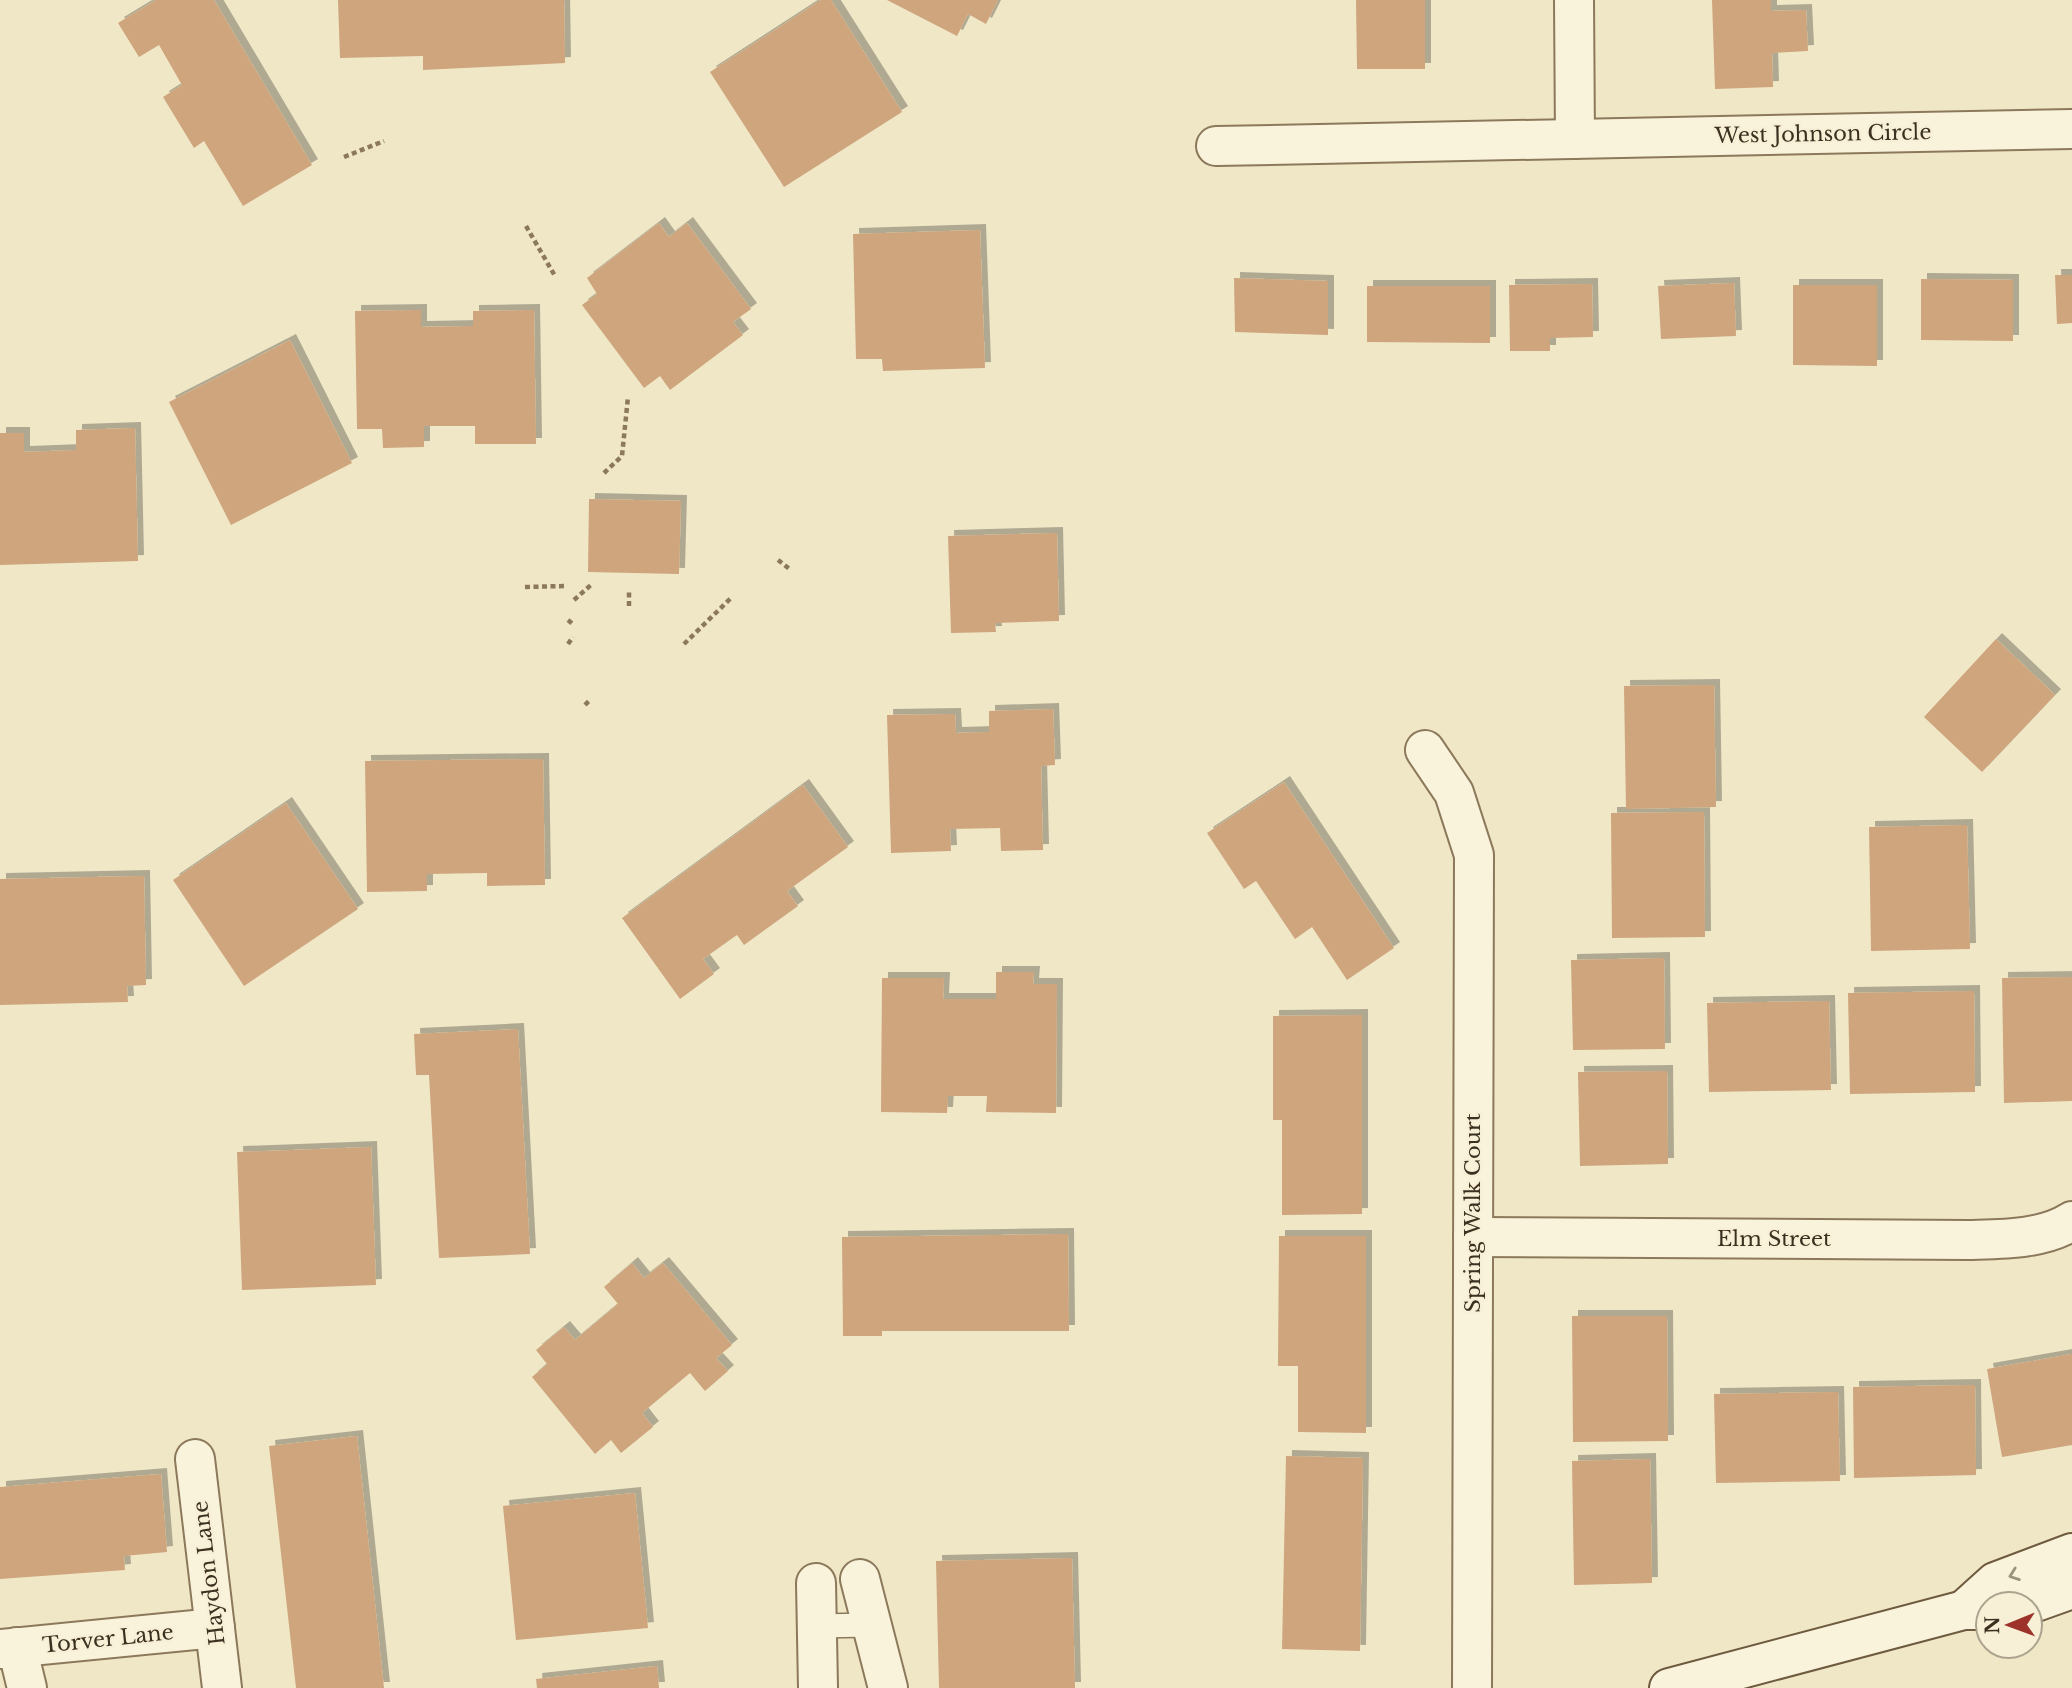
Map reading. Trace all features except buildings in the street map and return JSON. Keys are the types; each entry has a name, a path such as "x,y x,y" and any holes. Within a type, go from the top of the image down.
{"street":[{"path":"1574,0 1575,139"},
{"name":"West Johnson Circle","path":"1216,146 2072,129"},
{"name":"Spring Walk Court","path":"1425,750 1454,793 1474,855 1472,1688"},
{"name":"Elm Street","path":"1473,1237 2013,1239 2064,1226 2072,1221"},
{"name":"Haydon Lane","path":"195,1459 222,1688"},
{"path":"1990,1590 1995,1582 2072,1553"},
{"path":"860,1579 888,1688"},
{"path":"816,1583 818,1688"},
{"path":"1669,1688 1974,1611"},
{"name":"Torver Lane","path":"9,1648 215,1628"},
{"path":"9,1648 27,1688"}],"lane":[{"path":"816,1626 871,1625"}],"path":[{"path":"344,157 384,141"},
{"path":"526,226 555,276"},
{"path":"604,473 622,456 628,397"},
{"path":"778,561 792,570"},
{"path":"574,600 592,584"},
{"path":"525,587 565,586"},
{"path":"629,592 629,606"},
{"path":"684,644 732,597"},
{"path":"568,620 574,625"},
{"path":"568,644 573,637"},
{"path":"585,705 591,699"}]}
